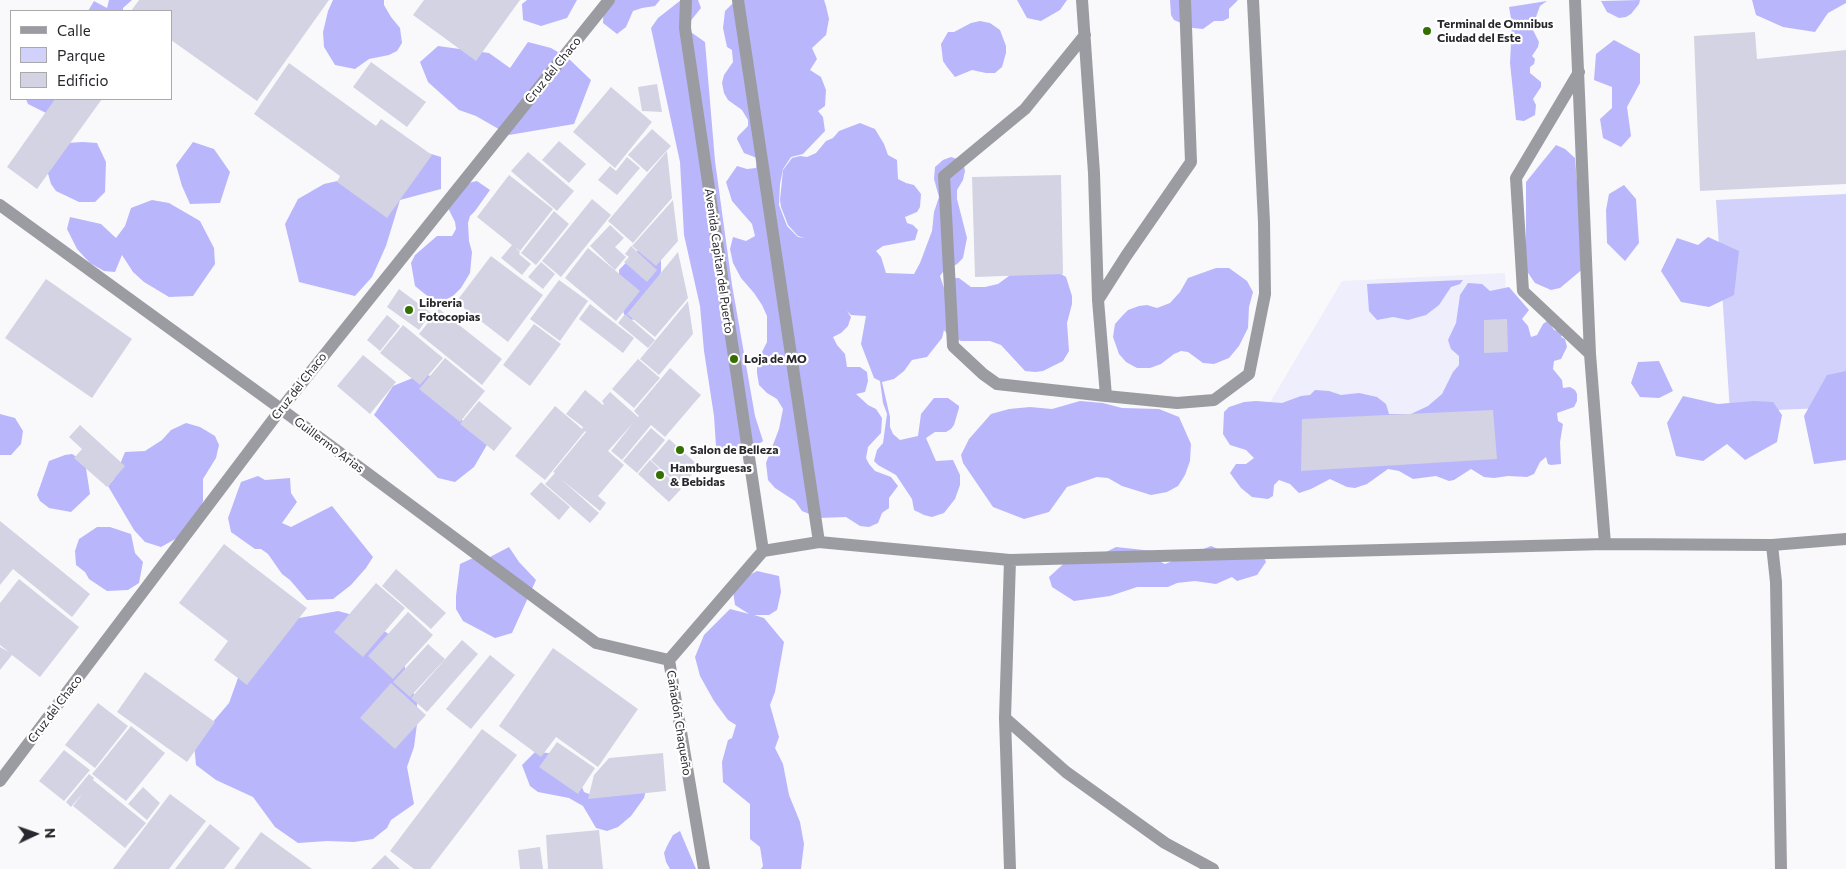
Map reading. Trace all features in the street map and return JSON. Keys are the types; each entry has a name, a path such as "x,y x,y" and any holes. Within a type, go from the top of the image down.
{"street":[{"name":"Cruz del Chaco","path":"0,781 281,409 610,0"},
{"name":"Avenida Capitan del Puerto","path":"686,0 684,28 763,551"},
{"path":"738,0 819,542"},
{"path":"1082,0 1094,173 1098,300 1106,396"},
{"path":"1098,300 1191,162 1185,0"},
{"path":"1084,35 1026,109 944,176 952,346 983,374 998,384 1177,403 1214,400 1249,374 1265,294 1264,222 1253,0"},
{"path":"1575,0 1590,354 1605,544"},
{"path":"1579,72 1516,178 1523,291 1590,354"},
{"name":"Guillermo Arias","path":"0,205 281,409 596,643 669,660"},
{"path":"763,551 819,542 1010,560 1605,544 1772,545 1846,539"},
{"path":"1772,545 1776,582 1781,869"},
{"name":"Cañadóñ Chaqueño","path":"704,869 669,660 763,551"},
{"path":"1010,560 1005,718 1010,869"},
{"path":"1005,718 1066,772 1164,842 1213,869"}],"shaded area":[{"path":"109,0 132,0 123,10 89,10 94,1 107,8"},
{"path":"333,0 384,0 384,5 400,28 402,43 397,51 389,55 369,59 355,69 335,65 324,47 323,32"},
{"path":"527,0 577,0 567,18 541,26 523,20 522,4"},
{"path":"604,0 660,0 655,6 633,11 626,27 617,34 603,23"},
{"path":"681,0 698,0 701,8 685,28 705,42 715,161 732,285 755,416 763,441 748,452 736,455 726,455 716,446 700,306 684,235 680,162 651,28 658,18"},
{"path":"736,0 824,0 826,6 829,19 826,35 812,48 817,59 810,70 821,77 826,90 825,106 818,111 823,117 825,131 803,154 791,157 783,169 780,184 779,205 787,226 798,237 805,238 798,236 788,225 781,207 783,170 792,158 807,157 816,153 826,141 833,138 839,131 860,123 875,129 888,155 897,160 898,179 914,185 921,194 920,207 917,212 905,217 907,223 913,225 918,230 915,240 883,246 876,251 881,257 886,273 914,274 932,231 934,212 939,197 934,179 935,167 943,160 951,157 963,161 965,171 963,180 957,190 957,199 967,238 963,258 940,276 944,288 952,278 959,278 971,287 985,287 998,284 1013,273 1061,274 1066,277 1072,296 1072,304 1067,323 1069,351 1063,361 1043,371 1025,371 1001,345 990,341 961,341 948,335 944,330 942,338 927,357 912,360 904,371 894,379 882,382 890,417 890,427 893,434 900,440 918,436 921,414 934,398 948,398 959,406 954,425 951,429 946,432 935,432 926,438 936,461 953,460 960,475 960,485 955,499 944,513 932,517 914,510 912,499 896,475 874,461 877,450 883,443 887,414 883,403 880,381 874,378 861,344 866,316 851,315 847,311 851,317 848,326 841,333 833,337 845,354 847,367 860,367 867,372 868,381 865,392 856,394 868,405 876,409 882,418 881,433 868,447 866,458 875,471 891,477 898,486 889,498 889,508 882,513 878,523 869,527 860,526 846,517 819,518 802,511 795,501 775,488 768,480 766,463 779,429 783,409 777,399 759,385 757,362 767,342 767,316 754,293 741,278 733,263 730,249 733,237 746,241 755,236 752,224 732,201 726,182 737,166 747,169 756,168 757,158 744,153 737,139 748,126 748,120 742,110 728,100 722,83 724,75 733,62 732,50 727,47 723,28 725,11"},
{"path":"1017,0 1067,0 1060,10 1041,21 1027,18"},
{"path":"1170,0 1238,0 1229,9 1229,18 1223,21 1214,21 1203,29 1193,28 1174,20 1171,15"},
{"path":"1640,0 1631,14 1619,18 1607,12 1601,1"},
{"path":"1752,0 1846,0 1846,3 1828,13 1815,32 1783,27 1756,15"},
{"path":"1547,1 1540,6 1532,28 1539,42 1532,56 1535,59 1534,64 1530,67 1530,73 1541,82 1541,87 1533,99 1536,105 1535,115 1524,121 1516,120 1510,63 1512,24 1509,7"},
{"path":"980,21 990,23 1000,30 1006,46 1002,67 995,73 972,70 955,77 943,61 941,44 948,32 954,32 971,23"},
{"path":"1614,40 1640,54 1640,83 1627,107 1631,136 1621,147 1603,138 1600,119 1612,108 1612,87 1594,80 1596,54"},
{"path":"528,42 551,48 568,58 591,80 574,124 509,135 476,116 459,110 428,82 420,62 438,46 489,53 510,68"},
{"path":"26,100 78,100 75,107 48,114 28,104"},
{"path":"193,142 214,149 230,172 220,203 190,204 182,186 176,165"},
{"path":"66,143 97,143 106,162 105,192 95,202 79,202 56,191 51,184 45,163"},
{"path":"1556,145 1565,149 1575,158 1584,268 1560,288 1551,290 1535,283 1526,270 1526,182"},
{"path":"415,149 441,157 441,189 400,200 386,246 372,277 355,296 299,282 285,224 298,199 324,184 355,177"},
{"path":"477,181 490,190 470,216 468,223 472,252 470,273 461,288 453,296 445,300 430,298 415,286 411,263 415,255 437,236 452,236 456,229 455,222 447,206 464,184"},
{"path":"1624,185 1636,199 1639,243 1625,261 1607,243 1606,210 1609,194"},
{"path":"152,200 169,203 200,221 214,248 215,264 193,296 169,297 144,282 133,272 122,255 115,272 104,271 90,263 77,249 67,229 70,217 101,224 116,238 125,226 131,208"},
{"path":"1708,237 1739,251 1734,295 1709,307 1681,302 1661,271 1677,238 1698,245"},
{"path":"640,248 661,255 661,272 642,319 626,320 620,302 619,270"},
{"path":"1216,268 1229,268 1247,281 1253,292 1249,307 1248,328 1239,346 1229,358 1214,364 1203,363 1188,352 1181,351 1161,364 1150,368 1137,368 1126,362 1119,354 1113,337 1115,324 1123,315 1128,310 1139,306 1147,305 1157,308 1170,303 1180,292 1188,278"},
{"path":"1505,273 1512,455 1259,421 1342,281"},
{"path":"1463,280 1460,284 1451,287 1439,305 1426,315 1408,320 1393,317 1377,320 1369,311 1367,284"},
{"path":"1468,283 1482,284 1490,291 1509,287 1529,310 1522,319 1528,326 1531,337 1537,335 1543,324 1547,321 1565,339 1567,347 1561,359 1554,361 1553,369 1562,380 1563,388 1570,387 1575,390 1577,401 1574,407 1557,413 1558,421 1563,424 1560,442 1561,464 1548,464 1546,457 1540,462 1534,474 1527,477 1484,477 1471,469 1454,480 1449,481 1436,476 1413,479 1399,471 1388,469 1367,484 1355,488 1347,487 1330,479 1299,493 1290,484 1279,480 1274,485 1273,496 1268,499 1252,497 1241,488 1230,473 1236,464 1246,464 1254,458 1246,450 1230,445 1223,434 1224,412 1229,407 1244,402 1256,401 1282,403 1301,396 1310,395 1315,390 1329,391 1341,395 1359,393 1377,397 1386,404 1389,414 1411,414 1428,406 1442,394 1453,372 1459,365 1459,356 1451,349 1448,340 1456,323 1460,295"},
{"path":"1659,361 1673,391 1659,398 1640,397 1631,383 1638,362"},
{"path":"1846,371 1846,460 1814,464 1804,416 1827,375"},
{"path":"425,373 450,389 463,422 488,443 474,467 455,482 438,478 374,415 393,386"},
{"path":"1683,396 1718,404 1754,401 1773,402 1782,415 1777,442 1745,460 1727,444 1703,461 1676,456 1667,423"},
{"path":"1080,401 1103,403 1122,408 1159,409 1179,417 1191,444 1190,461 1185,475 1178,486 1167,492 1151,495 1122,486 1108,478 1097,477 1067,487 1049,512 1024,519 993,507 963,463 961,455 969,439 991,414 1009,409 1030,407 1052,409"},
{"path":"0,414 15,418 23,431 21,444 11,455 0,455"},
{"path":"186,423 200,427 215,436 219,445 216,458 203,479 203,501 199,518 188,532 161,547 145,542 134,530 108,486 114,479 125,452 145,451 162,440 171,430"},
{"path":"72,454 85,462 90,494 71,512 49,508 40,501 37,495 49,461"},
{"path":"258,476 265,480 290,478 291,493 297,502 282,523 291,527 332,506 373,557 351,585 333,599 307,600 290,580 282,574 268,554 261,549 255,549 231,532 228,518 241,482"},
{"path":"97,527 110,527 131,534 135,553 143,562 139,583 128,590 107,591 89,579 85,572 76,565 75,551 79,539"},
{"path":"1211,546 1232,555 1261,551 1266,562 1257,575 1237,581 1232,577 1216,584 1195,581 1177,583 1168,587 1137,587 1110,596 1074,601 1052,587 1049,577 1071,557 1094,558 1116,547 1153,551 1155,559 1165,564"},
{"path":"509,547 519,562 536,580 512,633 495,638 463,621 456,609 460,564 473,558 488,558"},
{"path":"757,571 779,576 781,592 777,610 769,615 754,615 764,618 784,642 775,692 770,705 779,737 775,748 783,764 789,795 800,822 804,844 801,869 761,869 763,866 760,847 750,839 750,804 723,782 722,762 728,740 732,738 736,725 728,720 714,701 700,676 695,657 704,635 730,609 749,614 735,605 733,591 742,579"},
{"path":"338,611 364,618 404,644 405,669 417,703 414,747 407,767 414,804 391,820 387,828 373,839 354,842 298,843 275,827 253,797 216,780 196,765 194,744 229,703 238,678 288,620"},
{"path":"535,752 556,756 584,792 589,794 646,790 644,798 631,816 618,827 607,831 596,828 583,806 569,798 538,792 530,786 522,765"},
{"path":"680,831 696,869 670,869 666,862 664,853 667,846 673,835"}],"green space":[{"path":"1846,194 1846,407 1730,412 1716,200"}],"building":[{"path":"139,0 329,0 257,101 172,41 172,10 132,10"},
{"path":"424,0 520,0 476,61 413,15"},
{"path":"1755,32 1757,59 1846,50 1846,184 1700,191 1694,36"},
{"path":"371,62 426,102 407,127 353,87"},
{"path":"289,63 376,126 381,119 432,155 387,218 337,182 340,176 254,114"},
{"path":"657,84 662,112 642,111 638,87"},
{"path":"611,87 652,122 615,168 573,132"},
{"path":"54,100 101,100 37,189 7,167"},
{"path":"652,129 671,146 647,172 628,155"},
{"path":"559,141 586,164 569,183 542,160"},
{"path":"667,151 672,198 633,243 608,221"},
{"path":"528,152 574,191 557,211 511,171"},
{"path":"627,157 640,168 617,195 598,180 610,166 616,171"},
{"path":"509,175 553,209 520,251 515,247 520,252 519,254 531,264 522,275 501,258 512,245 477,217"},
{"path":"1061,175 1063,274 975,277 972,177"},
{"path":"592,199 611,215 561,277 542,261"},
{"path":"673,200 678,241 656,266 632,246"},
{"path":"554,211 569,224 536,265 521,253"},
{"path":"610,225 624,238 615,247 626,257 615,270 590,246"},
{"path":"631,246 657,270 647,282 624,262 629,257 625,254"},
{"path":"588,248 640,291 616,321 565,278"},
{"path":"678,252 688,298 655,337 627,314"},
{"path":"491,256 543,295 508,342 456,302"},
{"path":"541,262 555,274 543,289 528,277"},
{"path":"46,279 132,339 92,398 5,338"},
{"path":"559,280 588,301 560,341 530,319"},
{"name":"Libreria Fotocopias","path":"399,289 431,313 419,330 387,307"},
{"path":"688,301 693,334 659,375 640,359"},
{"path":"590,304 634,338 623,353 579,319"},
{"path":"439,309 502,359 482,385 419,334"},
{"path":"625,314 655,340 648,348 618,323"},
{"path":"387,315 400,326 380,351 367,340"},
{"path":"1507,319 1508,352 1484,353 1484,320"},
{"path":"534,324 561,344 530,386 503,365"},
{"path":"403,325 443,358 420,385 380,353"},
{"path":"363,355 396,382 370,414 337,386"},
{"path":"445,358 485,391 460,422 419,389"},
{"path":"638,359 660,378 634,408 612,389"},
{"path":"670,368 701,395 665,437 651,425 622,460 611,451 633,423 608,451 624,465 598,496 606,503 600,511 561,479 599,513 590,523 545,484 585,431 545,480 515,456 555,406 582,429 583,427 566,414 585,390 603,405 602,401 610,392 638,417 634,411"},
{"path":"479,401 512,428 494,451 460,424"},
{"path":"1493,410 1497,459 1301,471 1302,419"},
{"path":"80,425 125,466 107,487 74,458 82,449 69,437"},
{"path":"651,428 665,440 637,473 623,461"},
{"path":"669,439 699,466 681,487 651,460"},
{"path":"650,460 681,489 669,502 638,474"},
{"path":"541,482 570,507 559,520 530,494"},
{"path":"0,521 90,594 72,617 13,569 0,585"},
{"path":"224,544 307,608 247,685 214,660 228,641 179,603"},
{"path":"396,569 446,613 431,629 382,586"},
{"path":"19,579 79,627 40,677 12,655 0,670 0,647 9,652 0,645 0,603"},
{"path":"376,583 405,608 363,657 334,632"},
{"path":"408,612 433,635 393,679 368,656"},
{"path":"462,640 478,654 427,712 411,698"},
{"path":"428,644 445,659 410,697 393,682"},
{"path":"553,648 638,709 598,767 556,737 541,757 499,726"},
{"path":"490,655 515,675 471,729 446,709"},
{"path":"145,672 215,722 187,762 117,712"},
{"path":"391,683 426,715 395,749 360,718"},
{"path":"98,703 128,726 95,768 65,745"},
{"path":"131,726 165,753 126,801 92,774"},
{"path":"482,729 517,755 430,869 414,869 390,851"},
{"path":"557,742 595,768 578,794 539,767"},
{"path":"64,750 90,770 64,801 39,781"},
{"path":"663,753 666,791 588,799 594,775 609,758"},
{"path":"89,774 94,778 93,780 146,823 125,848 73,806 83,793 71,807 66,802"},
{"path":"143,787 160,803 147,820 128,804"},
{"path":"170,794 206,821 169,869 113,869"},
{"path":"210,824 240,848 224,869 175,869"},
{"path":"599,830 603,869 548,869 546,835"},
{"path":"261,832 312,869 234,869"},
{"path":"540,847 543,869 520,869 518,850"},
{"path":"385,855 400,869 371,869"}],"place":[{"name":"Terminal de Omnibus Ciudad del Este","path":"1427,31"},
{"name":"Libreria Fotocopias","path":"409,310"},
{"name":"Loja de MO","path":"734,359"},
{"name":"Salon de Belleza","path":"680,450"},
{"name":"Hamburguesas & Bebidas","path":"660,475"}]}
